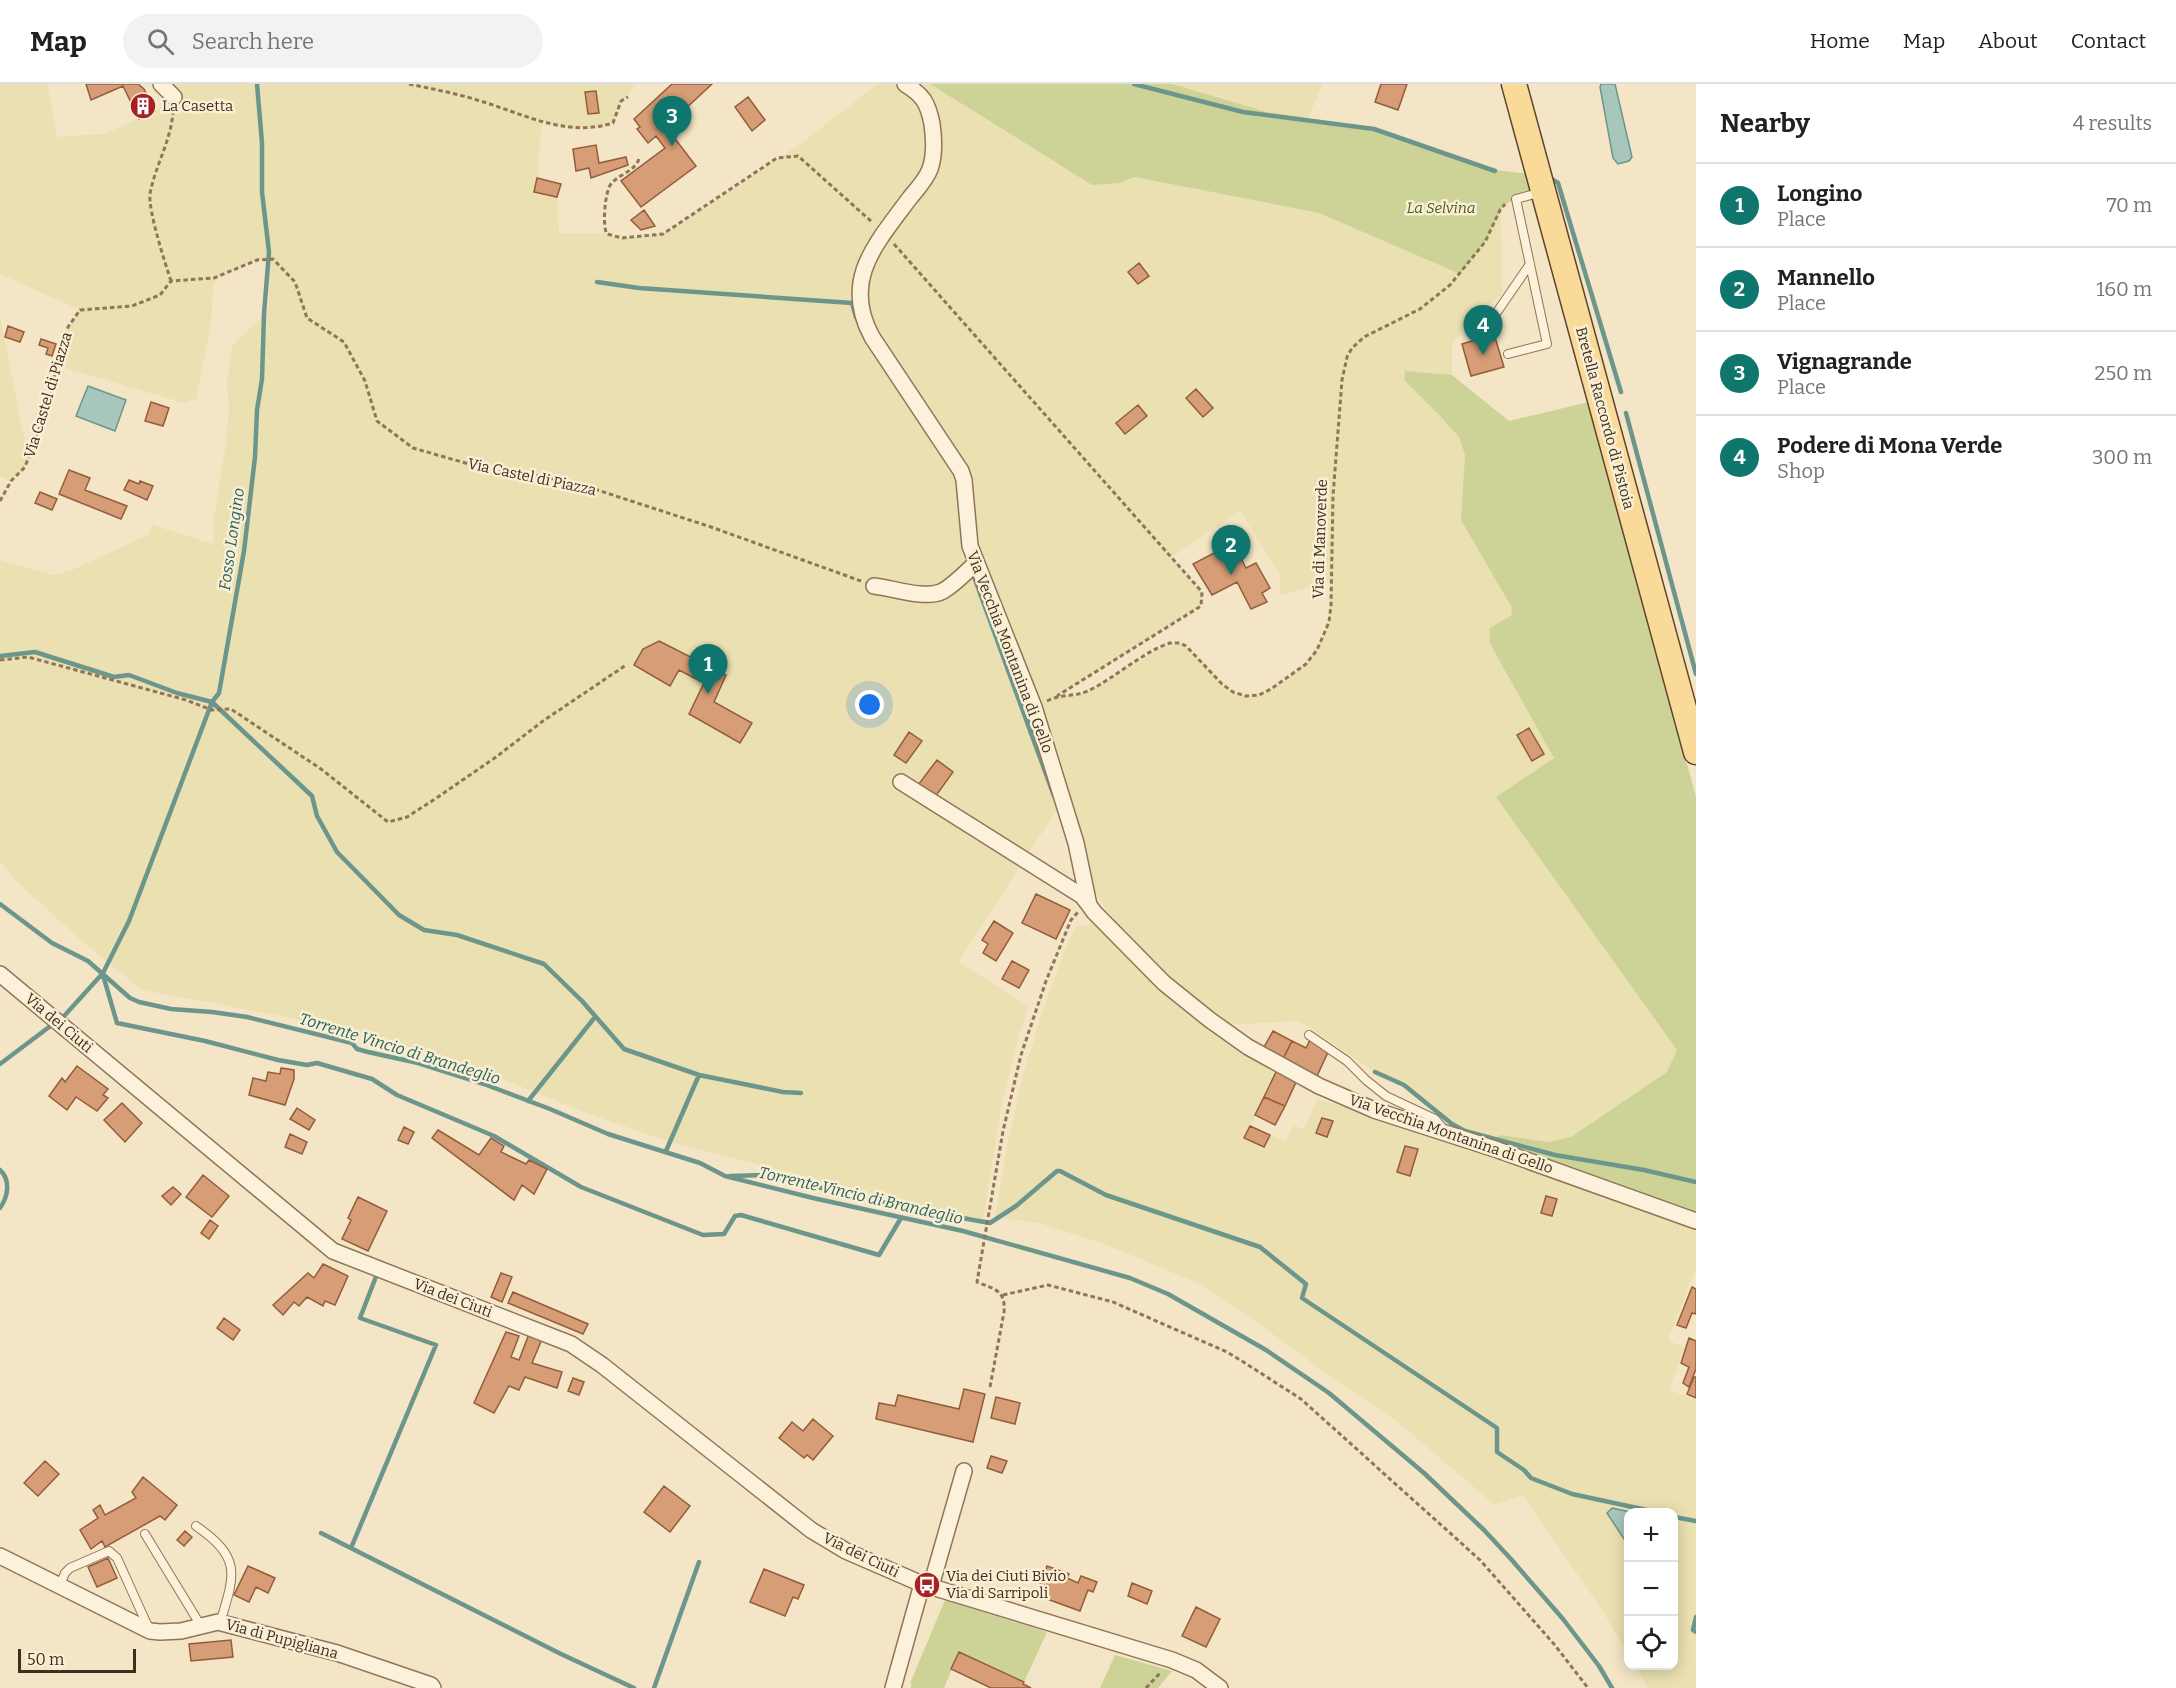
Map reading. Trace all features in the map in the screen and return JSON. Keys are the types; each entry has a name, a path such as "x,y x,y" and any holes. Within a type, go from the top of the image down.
{"main road":[{"name":"Bretella Raccordo di Pistoia","path":"1514,84 1696,752"}],"street":[{"path":"161,84 174,97"},
{"name":"Via Vecchia Montanina di Gello","path":"905,84 920,93 925,102 933,134 933,157 926,178 884,233 866,266 860,285 859,304 872,338 961,471 964,480 970,546 1034,707 1074,836 1089,905 1164,983 1239,1040 1319,1086 1374,1110 1447,1133 1696,1221"},
{"path":"874,586 927,594 937,593 949,587 976,564"},
{"path":"901,782 1082,896 1089,905"},
{"name":"Via dei Ciuti","path":"0,974 333,1251 571,1344 602,1365 811,1530 846,1551 926,1585 1172,1660 1196,1670 1220,1688"},
{"path":"893,1688 964,1470"},
{"name":"Via di Pupigliana","path":"0,1556 150,1631 181,1631 220,1623 337,1653 431,1685 433,1688"}],"lane":[{"path":"1508,354 1547,344 1516,199 1543,191"},
{"path":"1484,331 1530,264"},
{"path":"1309,1035 1347,1061 1386,1096 1435,1119 1447,1133"},
{"path":"196,1526 217,1541 230,1561 231,1583 220,1623"},
{"path":"145,1534 201,1626"},
{"path":"60,1585 70,1568 109,1551 114,1554 150,1631"}],"path":[{"path":"409,84 480,100 530,119 572,129 599,128 613,123 621,101 628,97"},
{"path":"171,281 161,249 150,195 172,125 174,97"},
{"path":"639,159 635,166 609,187 604,226 607,234 613,237 663,234 777,158 798,156 884,233 1202,592 1201,606 1057,696"},
{"name":"Via di Manoverde","path":"1034,707 1057,696 1071,696 1090,690 1170,643 1180,643 1186,646 1222,684 1233,692 1246,696 1266,692 1306,664 1322,641 1330,614 1333,496 1342,380 1347,357 1352,348 1364,337 1420,309 1445,289 1485,242 1500,210 1516,199"},
{"name":"Via Castel di Piazza","path":"0,501 11,481 25,467 44,416 68,327 80,310 132,306 160,295 171,281 214,278 257,260 273,259 295,282 307,318 344,342 365,381 377,421 413,448 483,468 519,472 579,484 711,527 874,586"},
{"path":"0,660 28,657 186,700 212,710 231,709 321,769 388,822 407,817 435,799 543,721 626,665"},
{"path":"990,1387 1004,1312 1003,1295 994,1288 976,1282 1005,1122 1027,1035 1047,981 1071,920 1082,908 1089,905"},
{"path":"1003,1295 1048,1285 1113,1302 1227,1352 1292,1393 1480,1560 1554,1644 1588,1688"},
{"path":"1146,1688 1172,1660"}],"shaded area":[{"path":"0,84 47,84 57,137 104,134 155,111 174,97 161,84 637,84 631,89 628,97 621,101 613,123 599,128 572,129 542,121 534,191 557,197 559,233 607,234 621,238 663,234 802,143 877,84 905,84 920,93 925,84 930,84 1059,165 1119,183 1135,177 1319,213 1459,274 1485,242 1500,210 1502,294 1463,329 1452,345 1452,375 1405,371 1404,380 1459,437 1465,455 1462,520 1511,606 1513,615 1490,628 1489,642 1554,758 1496,797 1677,1050 1668,1072 1571,1137 1548,1142 1500,1135 1494,1139 1453,1125 1404,1085 1375,1072 1306,1025 1295,1021 1228,1025 1195,1000 1160,968 1121,930 1093,890 973,556 965,489 859,304 853,303 857,320 957,479 965,554 1058,808 958,962 1029,1006 1018,1039 1001,1108 983,1221 670,1142 592,1115 445,1056 287,1017 142,990 82,941 15,880 0,861 0,560 52,575 72,570 148,535 152,525 214,544 213,525 226,443 229,409 227,384 232,345 265,315 269,307 269,259 257,260 217,277 213,286 211,324 196,399 184,403 58,366 68,327 80,310 0,274","holes":["1240,511 1280,574 1280,595 1331,581 1329,622 1317,650 1306,664 1266,692 1246,696 1233,692 1222,684 1184,645 1170,643 1090,690 1071,696 1058,696 1201,606 1202,592 1172,557"]},
{"path":"1172,84 1323,84 1307,119 1267,112"},
{"path":"0,315 28,459 25,467 11,481 0,476"},
{"path":"1099,916 1107,927 1277,1070 1245,1138 1264,1147 1270,1135 1286,1142 1294,1125 1304,1130 1317,1099 1340,1106 1360,1107 1696,1222 1696,1268 1668,1340 1684,1348 1669,1390 1696,1400 1696,1688 1648,1688 1638,1670 1678,1670 1678,1508 1624,1508 1624,1647 1604,1613 1523,1495 1494,1504 1394,1419 1331,1377 1239,1309 1195,1282 1107,1245 1039,1223 995,1217 1008,1141 1024,1071 1041,1017 1063,954 1076,927 1088,924"}],"green space":[{"name":"La Selvina","path":"930,84 1172,84 1267,112 1366,127 1487,169 1539,175 1543,191 1511,201 1503,206 1485,242 1460,274 1319,213 1135,177 1119,183 1092,185"},
{"path":"1405,371 1452,375 1509,421 1589,402 1696,797 1696,1222 1491,1151 1494,1139 1500,1135 1548,1142 1571,1137 1667,1072 1677,1050 1496,797 1554,758 1489,642 1490,628 1512,615 1511,606 1461,520 1465,455 1459,437 1404,380"},
{"path":"945,1600 1047,1632 1024,1682 959,1652 944,1688 911,1688 911,1681"},
{"path":"1115,1655 1172,1671 1158,1688 1100,1688"}],"water":[{"path":"1601,84 1615,84 1632,157 1629,161 1618,164 1613,158 1600,87"},
{"path":"88,386 126,400 115,431 76,416"},
{"path":"1612,1508 1624,1511 1624,1539 1607,1513"}],"building":[{"name":"La Casetta","path":"86,84 138,84 144,89 155,111 139,119 123,86 91,100"},
{"path":"672,84 712,84 666,127 696,166 641,207 621,181 665,148 656,136 648,143 637,129 640,127 634,119"},
{"path":"1381,84 1407,84 1398,110 1375,102"},
{"path":"596,91 599,113 588,114 585,92"},
{"path":"748,97 765,120 752,131 735,107"},
{"path":"596,145 599,163 626,157 628,165 591,178 589,168 576,171 573,149"},
{"path":"537,178 561,184 557,197 534,192"},
{"path":"644,210 655,226 641,230 631,220"},
{"path":"1139,263 1149,276 1138,284 1128,272"},
{"path":"8,326 24,332 20,342 5,337"},
{"path":"1494,334 1504,367 1471,376 1462,344"},
{"path":"41,339 56,344 52,356 46,354 48,348 39,345"},
{"path":"1196,389 1213,408 1203,417 1186,398"},
{"path":"151,402 169,408 163,426 145,421"},
{"path":"1138,405 1147,416 1125,434 1116,423"},
{"path":"69,470 90,478 85,490 127,506 121,519 59,494"},
{"path":"129,480 153,486 147,500 124,490"},
{"path":"40,492 57,499 52,510 35,503"},
{"path":"1233,543 1246,568 1256,563 1270,588 1262,593 1267,602 1251,609 1237,582 1212,595 1193,564"},
{"path":"659,641 726,675 714,702 752,723 740,743 689,714 704,683 679,670 670,686 634,665 643,649"},
{"path":"1529,728 1544,754 1532,761 1517,735"},
{"path":"909,732 922,741 906,763 894,755"},
{"path":"937,760 953,772 935,797 918,785"},
{"path":"1036,894 1070,910 1056,939 1022,923"},
{"path":"994,921 1013,933 996,961 983,953 988,944 982,940"},
{"path":"1012,961 1029,970 1019,988 1002,979"},
{"path":"1273,1031 1292,1041 1283,1059 1263,1049"},
{"path":"1310,1040 1329,1050 1317,1076 1283,1059 1292,1041 1306,1048"},
{"path":"77,1066 108,1089 103,1095 108,1098 97,1111 76,1097 67,1110 49,1096 62,1078 65,1082"},
{"path":"281,1068 294,1070 294,1079 285,1105 249,1095 253,1078 266,1081 268,1072 280,1074"},
{"path":"1277,1070 1297,1080 1285,1106 1264,1097"},
{"path":"1264,1097 1285,1106 1275,1125 1255,1115"},
{"path":"122,1103 142,1123 125,1142 104,1120"},
{"path":"297,1108 315,1120 309,1130 290,1119"},
{"path":"1322,1118 1333,1121 1327,1137 1316,1133"},
{"path":"1250,1126 1270,1135 1264,1147 1244,1138"},
{"path":"404,1127 414,1132 408,1144 398,1140"},
{"path":"438,1130 479,1155 491,1138 504,1146 501,1152 526,1164 529,1160 547,1169 534,1194 522,1185 514,1200 432,1138"},
{"path":"290,1134 307,1142 302,1154 285,1147"},
{"path":"1405,1146 1418,1149 1410,1176 1397,1172"},
{"path":"203,1175 229,1196 212,1217 186,1197"},
{"path":"173,1187 181,1194 171,1205 162,1196"},
{"path":"1546,1196 1557,1199 1552,1216 1541,1213"},
{"path":"358,1197 387,1211 368,1251 342,1239 351,1220 348,1218"},
{"path":"210,1220 218,1226 209,1239 201,1233"},
{"path":"323,1264 348,1276 335,1305 325,1301 323,1306 307,1297 299,1306 294,1302 283,1315 273,1305 308,1273 314,1278"},
{"path":"501,1273 512,1277 502,1302 491,1297"},
{"path":"1692,1287 1696,1289 1696,1314 1692,1313 1686,1328 1677,1325"},
{"path":"513,1292 588,1324 583,1334 508,1303"},
{"path":"224,1318 240,1330 233,1340 217,1328"},
{"path":"506,1332 519,1336 511,1357 519,1360 529,1334 542,1339 532,1363 562,1372 557,1388 525,1377 519,1390 509,1386 494,1413 474,1403"},
{"path":"1689,1338 1696,1341 1696,1369 1689,1387 1683,1383 1689,1367 1681,1363"},
{"path":"1696,1377 1696,1398 1687,1394"},
{"path":"573,1378 584,1382 579,1395 568,1391"},
{"path":"964,1389 985,1394 973,1442 876,1419 879,1403 895,1406 898,1395 959,1409"},
{"path":"996,1397 1020,1403 1015,1424 991,1418"},
{"path":"813,1419 833,1436 813,1460 807,1455 804,1458 779,1438 792,1422 803,1431"},
{"path":"991,1456 1007,1461 1002,1473 987,1468"},
{"path":"45,1461 59,1474 38,1496 24,1483"},
{"path":"143,1477 177,1505 165,1520 160,1516 105,1547 102,1541 91,1549 80,1530 98,1518 93,1510 100,1505 105,1515 136,1498 132,1492"},
{"path":"664,1486 690,1506 670,1532 644,1512"},
{"path":"185,1531 192,1537 184,1546 177,1540"},
{"path":"108,1558 117,1578 97,1587 88,1567"},
{"path":"248,1566 275,1578 268,1593 256,1587 249,1602 234,1595"},
{"path":"1047,1566 1069,1574 1067,1578 1078,1583 1081,1576 1097,1582 1093,1592 1088,1590 1080,1611 1036,1595"},
{"path":"764,1569 804,1585 798,1599 793,1597 785,1616 750,1602"},
{"path":"1132,1583 1152,1591 1147,1604 1128,1596"},
{"path":"1196,1607 1220,1619 1206,1647 1182,1636"},
{"path":"231,1640 233,1657 191,1661 189,1644"},
{"path":"959,1652 1024,1682 1023,1684 1031,1688 991,1688 951,1669"}],"waterway":[{"name":"Fosso Longino","path":"0,1064 65,1015 103,973 129,921 212,702 219,693 244,551 262,379 269,252 262,192 262,143 257,84"},
{"path":"1134,84 1243,112 1374,129 1495,171"},
{"path":"1550,178 1558,183 1621,392"},
{"path":"597,282 639,288 852,303 856,317"},
{"path":"1626,413 1696,674"},
{"path":"973,574 1054,796"},
{"path":"0,656 35,652 114,677 129,675 177,693 212,702 312,796 317,816 337,852 399,915 424,930 457,935 544,964 582,1001 624,1049 699,1075 783,1092 801,1093"},
{"name":"Torrente Vincio di Brandeglio","path":"0,904 52,943 88,961 130,998 139,1002 171,1009 247,1017 352,1043 357,1049 418,1063 484,1084 608,1134 700,1163 725,1176 963,1231 1130,1278 1168,1294 1266,1350 1329,1393 1424,1473 1510,1558 1563,1619 1599,1666 1612,1688"},
{"path":"103,975 117,1023 205,1041 278,1060 307,1065 317,1063 372,1079 397,1095 494,1136 581,1187 703,1235 724,1234 735,1216 741,1215 879,1255 901,1218"},
{"path":"528,1101 595,1017"},
{"path":"1375,1072 1404,1085 1452,1124 1465,1131 1555,1155 1644,1170 1696,1182"},
{"path":"666,1151 699,1075"},
{"path":"0,1170 7,1184 5,1199 0,1208"},
{"path":"730,1176 764,1175 918,1210 990,1223 1016,1206 1057,1171 1060,1171 1106,1195 1260,1247 1306,1284 1302,1298 1497,1428 1497,1452 1524,1470 1531,1478 1572,1494 1637,1508"},
{"path":"351,1548 436,1345 360,1318 377,1274"},
{"path":"1678,1518 1696,1521"},
{"path":"321,1533 561,1654 634,1688"},
{"path":"654,1688 699,1562"},
{"path":"1696,1617 1693,1630 1696,1632"}],"place":[{"name":"La Casetta","path":"143,106"},
{"name":"Vignagrande","path":"672,146"},
{"name":"Podere di Mona Verde","path":"1483,355"},
{"name":"Mannello","path":"1231,575"},
{"name":"Longino","path":"708,694"},
{"name":"Via dei Ciuti Bivio Via di Sarripoli","path":"927,1585"}]}
